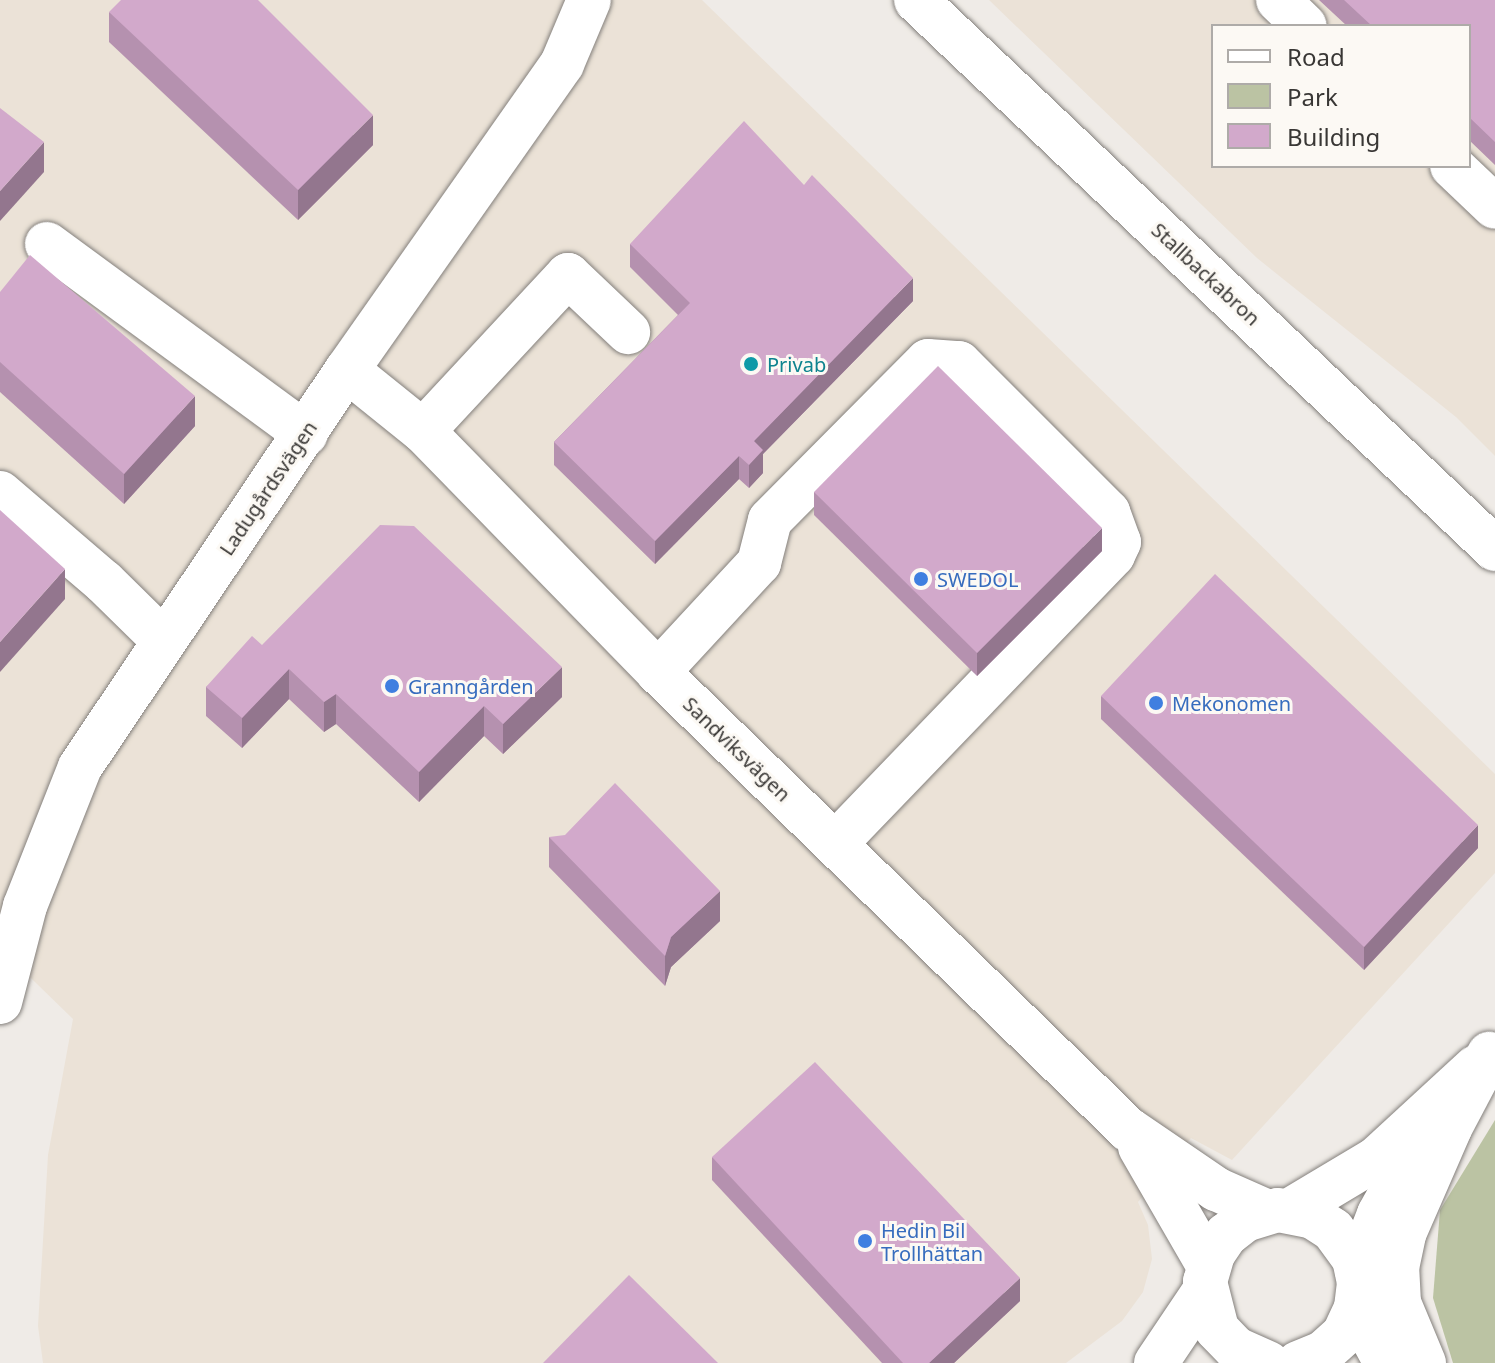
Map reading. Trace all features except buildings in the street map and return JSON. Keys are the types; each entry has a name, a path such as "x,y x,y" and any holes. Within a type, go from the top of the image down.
{"main road":[{"name":"Ladugårdsvägen","path":"0,1002 25,906 80,767 347,370 562,64 589,0"},
{"name":"Stallbackabron","path":"916,0 1495,549"},
{"path":"1278,0 1303,24"},
{"path":"1454,168 1495,207"},
{"path":"47,244 306,434"},
{"path":"423,431 568,275 628,332"},
{"path":"658,672 759,563 770,520 928,361 959,363 1108,512 1119,542 1113,555 835,844"},
{"name":"Sandviksvägen","path":"347,370 423,431 658,672 1128,1129 1216,1189 1333,1230 1386,1363"},
{"path":"0,493 83,562 164,641"},
{"path":"1156,1363 1235,1227 1278,1212 1350,1177 1443,1102 1492,1050"},
{"path":"1424,1363 1399,1303 1397,1268 1404,1234 1492,1050"},
{"path":"1298,1363 1335,1344 1400,1172 1443,1102"},
{"name":"Sandviksvägen","path":"1128,1129 1179,1206 1207,1278 1217,1329 1244,1361"}],"shaded area":[{"path":"0,0 702,0 1495,774 1495,873 1232,1160 1191,1138 1138,1202 1148,1225 1152,1259 1143,1292 1122,1321 1066,1363 43,1363 38,1326 48,1155 73,1019 0,948"},
{"path":"989,0 1495,0 1495,456 1456,417 1257,258"}],"green space":[{"path":"1495,1120 1495,1363 1453,1363 1433,1298 1440,1210"}],"place":[{"name":"Privab","path":"751,364"},
{"name":"SWEDOL","path":"921,579"},
{"name":"Granngården","path":"392,686"},
{"name":"Mekonomen","path":"1156,703"},
{"name":"Hedin Bil Trollhättan","path":"865,1241"}]}
